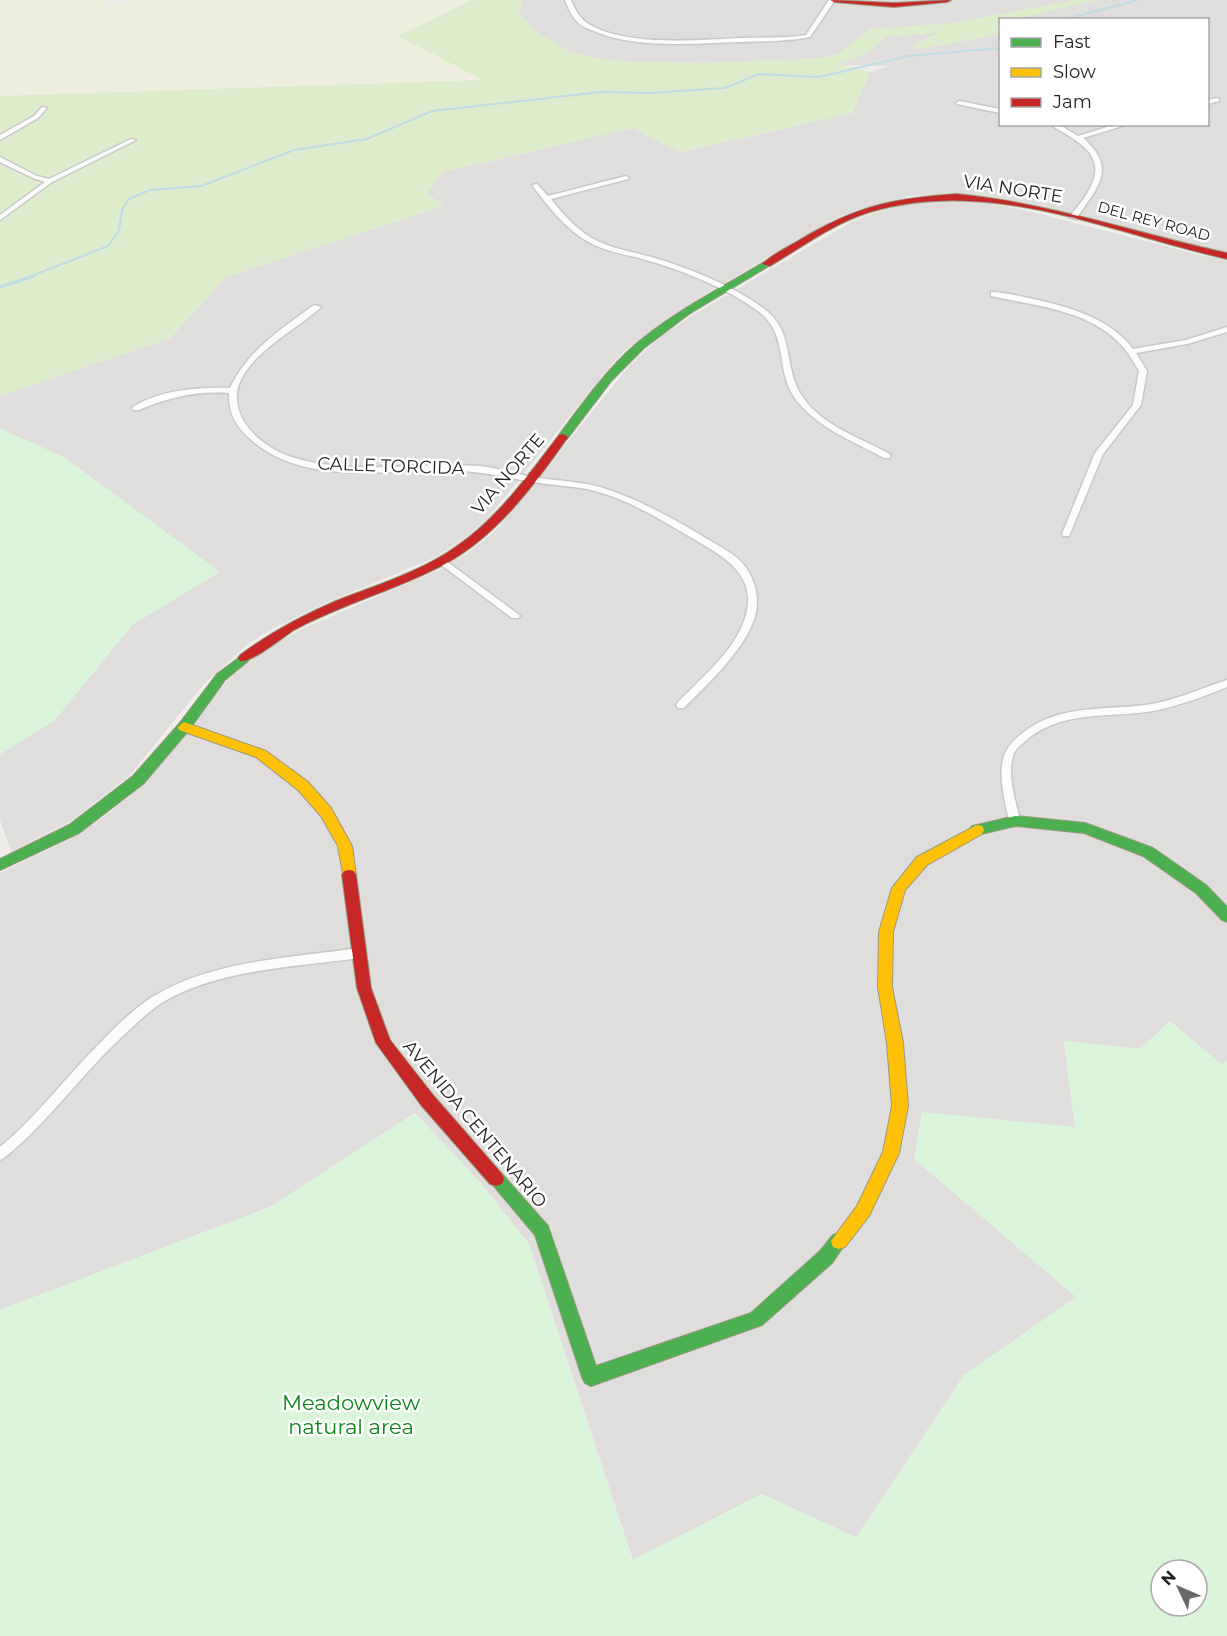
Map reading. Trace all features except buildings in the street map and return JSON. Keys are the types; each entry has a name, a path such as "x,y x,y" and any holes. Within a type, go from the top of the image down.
{"street":[{"path":"568,0 573,15 595,29 627,39 672,41 807,36 833,0 894,5 947,0"},
{"path":"1209,102 1217,100"},
{"path":"959,103 999,111"},
{"path":"0,138 36,117 44,108"},
{"path":"1056,126 1077,138 1093,151 1100,167 1097,183 1073,217"},
{"path":"1077,138 1119,126"},
{"path":"0,218 50,181 133,140"},
{"path":"0,159 35,177 50,181"},
{"path":"547,198 626,178"},
{"path":"535,185 583,236 612,249 688,271 754,305 773,321 781,337 791,383 804,405 824,420 886,456"},
{"name":"VIA NORTE","path":"0,866 74,829 138,780 184,727 221,677 260,644 325,610 442,561 473,540 506,510 615,371 640,345 826,228 866,210 904,200 940,197 978,198 1073,217"},
{"name":"DEL REY ROAD","path":"1073,217 1188,249 1227,256"},
{"path":"994,294 1057,306 1094,322 1123,342 1143,371 1137,405 1099,453 1066,534"},
{"path":"136,408 170,394 199,389 232,391 242,370 275,338 317,307"},
{"path":"1131,352 1187,342 1227,329"},
{"name":"CALLE TORCIDA","path":"232,391 233,414 251,438 279,457 321,467 481,469 604,491 723,553 740,567 752,590 749,624 723,662 681,705"},
{"path":"442,561 515,616"},
{"path":"1227,683 1201,694 1152,707 1098,710 1045,722 1029,732 1011,749 1006,779 1015,821 1085,828 1148,852 1201,889 1227,916"},
{"name":"AVENIDA CENTENARIO","path":"184,727 261,754 303,786 326,812 345,846 364,988 384,1043 427,1101 542,1231 591,1377 756,1319 826,1257 862,1211 891,1153 900,1106 895,1042 885,987 886,932 899,888 922,861 974,831 1015,821"},
{"path":"0,1154 23,1137 105,1046 156,1002 196,982 224,974 359,953"}],"shaded area":[{"path":"472,0 1227,0 1227,252 1193,246 1054,209 989,196 965,194 911,196 860,209 834,219 697,299 629,347 611,365 487,519 462,540 436,557 326,603 272,629 249,643 204,684 129,776 71,821 11,852 0,820 0,754 54,721 132,625 219,572 64,457 0,429 0,396 170,338 226,277 443,206 427,193 443,172 632,128 681,152 852,113 870,72 889,66 838,65 485,80"},
{"path":"955,200 1024,210 1227,260 1227,1061 1222,1065 1170,1021 1140,1049 1064,1041 1075,1127 914,1159 1077,1297 964,1375 856,1538 762,1494 633,1560 529,1244 479,1181 415,1113 270,1207 0,1310 0,873 68,840 98,821 141,787 191,730 220,688 243,666 267,648 306,627 439,570 469,552 495,531 630,365 655,341 691,316 853,221 893,207"}],"green space":[{"path":"0,0 104,0 113,8 135,0 472,0 398,36 485,80 0,96"},
{"path":"472,0 522,0 520,14 539,34 572,52 595,58 621,61 704,63 824,58 839,53 870,29 953,23 1075,0 1098,0 1020,18 999,18 999,34 996,35 921,49 913,48 914,44 938,33 886,37 869,52 840,64 870,72 852,113 681,152 632,128 443,172 427,193 444,206 226,277 170,338 0,396 0,96 483,80 398,36"},
{"path":"0,429 64,457 220,572 132,625 54,721 0,754"},
{"name":"Meadowview natural area","path":"1170,1021 1222,1065 1227,1061 1227,1636 0,1636 0,1310 270,1207 415,1113 479,1181 529,1244 632,1560 762,1494 856,1537 964,1375 1076,1297 914,1159 922,1112 1075,1127 1064,1041 1140,1049"}],"waterway":[{"path":"1070,18 1138,0"},
{"path":"29,277 108,246 119,230 122,210 129,199 150,190 201,186 294,150 367,139 432,111 601,92 650,93 725,88 759,74 819,77 908,56 999,48"},
{"path":"0,287 34,276"}],"traffic: fast":[{"path":"563,437 609,378 654,334 685,312 767,264"},
{"path":"0,865 74,829 138,780 184,727 221,677 244,658"},
{"path":"977,830 1015,821 1085,828 1148,852 1201,889 1227,916"},
{"path":"496,1179 542,1231 591,1377 756,1319 826,1257 839,1241"}],"traffic: slow":[{"path":"184,727 261,754 303,786 326,812 345,846 349,875"},
{"path":"839,1241 863,1211 891,1153 900,1106 895,1043 885,987 886,932 899,888 922,861 977,830"}],"traffic: jam":[{"path":"834,0 894,5 947,0"},
{"path":"767,264 828,227 867,210 912,199 957,197 1002,201 1048,210 1227,256"},
{"path":"244,658 266,641 290,627 417,573 461,549 478,536 509,505 563,437"},
{"path":"349,875 364,988 384,1043 427,1100 496,1179"}]}
